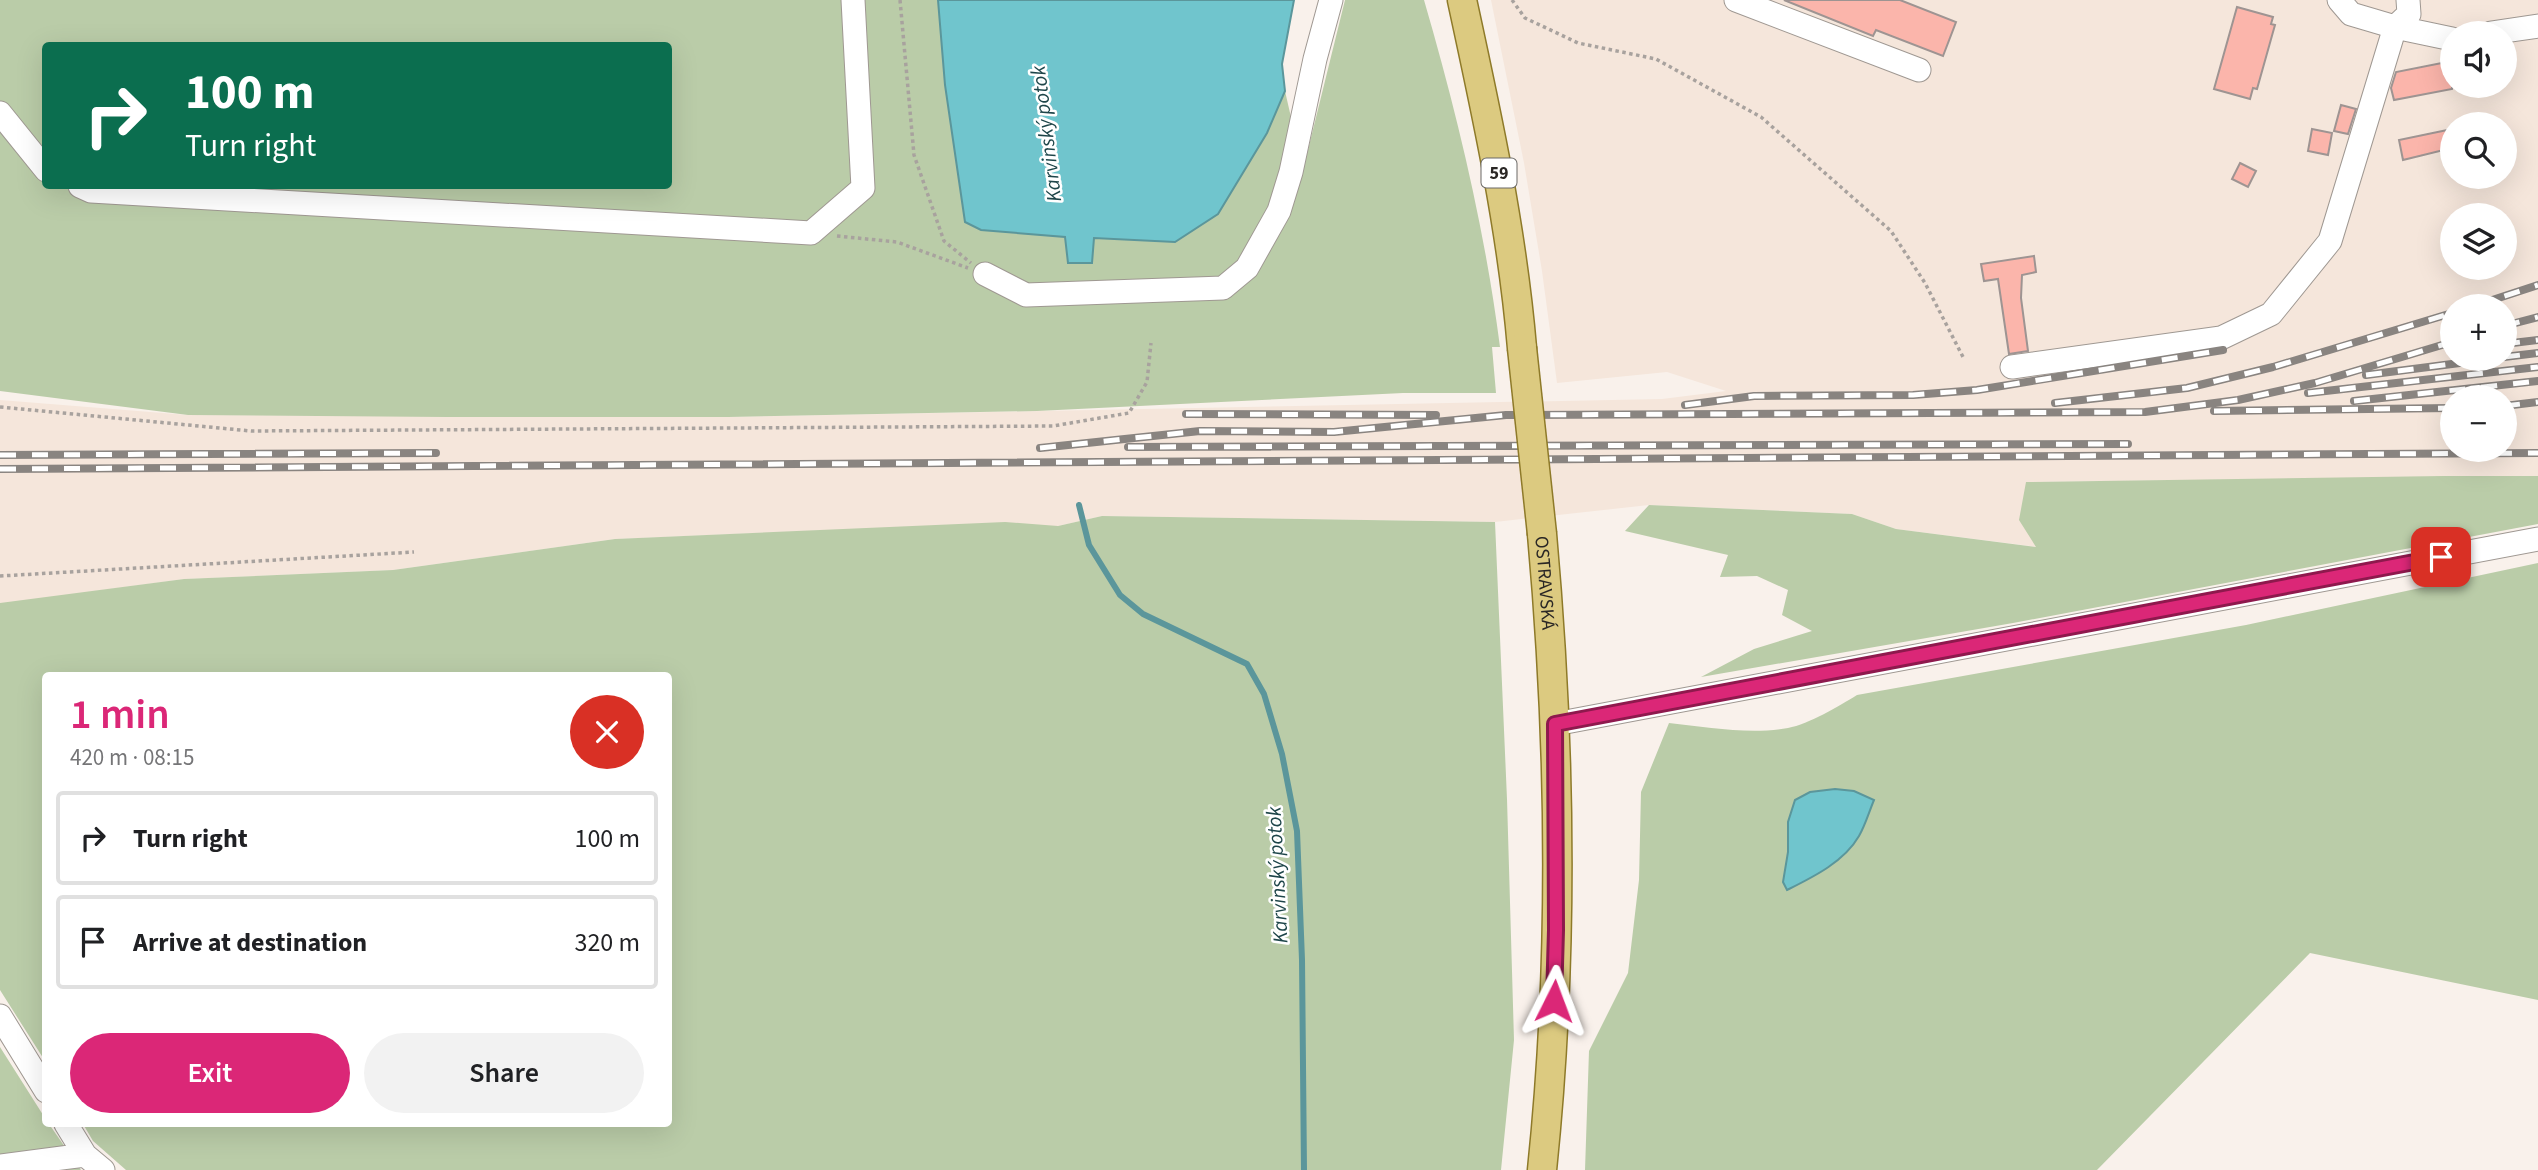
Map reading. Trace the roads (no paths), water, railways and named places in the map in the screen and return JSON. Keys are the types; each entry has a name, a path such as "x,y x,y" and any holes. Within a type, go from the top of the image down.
{"main road":[{"name":"OSTRAVSKÁ","path":"1462,0 1502,189 1522,348 1550,624 1555,724 1555,977 1542,1170"}],"street":[{"path":"87,189 811,233 863,188 853,0"},
{"path":"985,274 1026,295 1223,288 1247,268 1279,211 1291,172 1315,59 1331,0"},
{"path":"1736,0 1919,70"},
{"path":"2339,0 2351,14 2440,36"},
{"path":"2012,368 2221,338 2271,314 2330,241 2395,27 2409,14 2408,0"},
{"path":"2517,29 2538,26"},
{"path":"0,113 42,165"},
{"path":"1555,724 2538,539"},
{"path":"0,1016 42,1084"},
{"path":"68,1127 94,1163"},
{"path":"0,1166 94,1163"}],"water":[{"path":"938,0 1294,0 1282,64 1285,91 1267,133 1218,214 1175,242 1094,238 1092,263 1068,263 1065,237 981,230 965,222 945,85"},
{"path":"1835,789 1854,791 1874,800 1861,832 1845,854 1817,874 1787,890 1783,882 1788,852 1788,822 1795,800 1810,792"}],"waterway":[{"name":"Karvinský potok","path":"1079,505 1089,545 1120,595 1143,614 1247,664 1264,694 1282,754 1297,831 1302,960 1304,1170"}],"railway":[{"path":"2511,294 2538,285"},
{"path":"2055,403 2187,388 2273,367 2440,317"},
{"path":"2517,323 2538,317"},
{"path":"2517,342 2538,340"},
{"path":"1040,448 1200,431 1334,432 1506,415 2145,412 2238,400 2315,383 2440,346"},
{"path":"1685,405 1754,396 1913,395 1977,390 2223,350"},
{"path":"2517,355 2538,353"},
{"path":"2366,375 2440,366"},
{"path":"2308,393 2538,367"},
{"path":"2354,401 2538,381"},
{"path":"2517,404 2538,402"},
{"path":"2214,411 2440,408"},
{"path":"1186,414 1436,415"},
{"path":"1128,447 2128,444"},
{"path":"0,455 436,453"},
{"path":"0,469 2538,453"}]}
